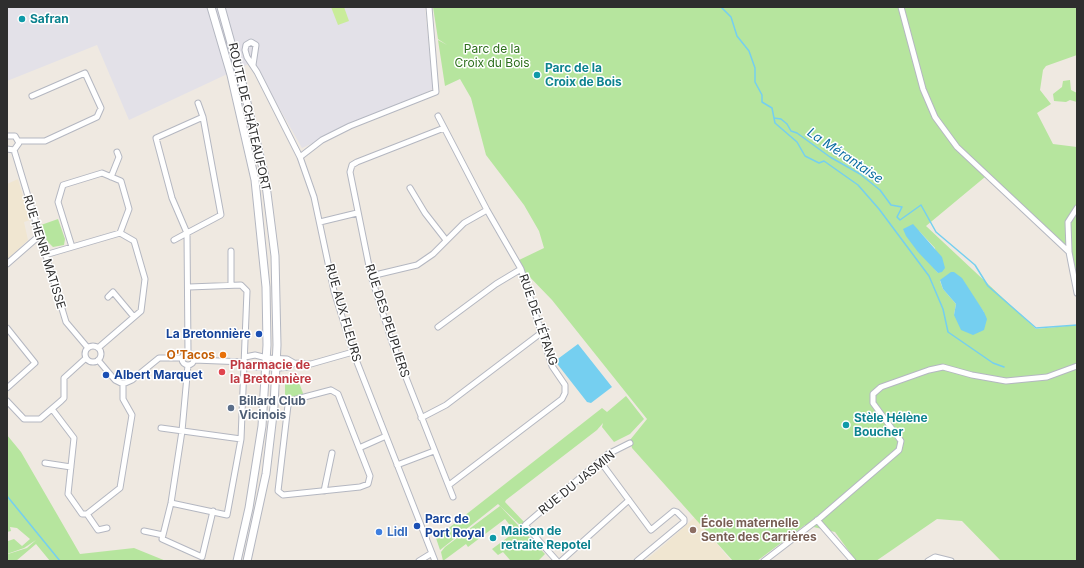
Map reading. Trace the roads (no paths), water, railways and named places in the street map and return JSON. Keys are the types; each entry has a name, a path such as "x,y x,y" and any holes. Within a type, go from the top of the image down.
{"main road":[{"name":"ROUTE DE CHÂTEAUFORT","path":"211,7 230,75 255,180 266,287 271,358 276,368 274,406 266,474 247,561"},
{"name":"ROUTE DE CHÂTEAUFORT","path":"221,7 244,86 265,177 275,256 271,358 266,368 262,426 256,472 237,561"}],"street":[{"path":"300,157 322,140 350,126 436,92 429,7"},
{"path":"901,7 924,89 935,117 957,147 1069,252"},
{"name":"RUE AUX FLEURS","path":"253,65 300,157 314,198 334,291 353,352 435,561"},
{"path":"18,141 45,140 97,116 101,108 85,73 32,96"},
{"path":"174,240 221,215 203,117 198,103"},
{"name":"RUE DE L'ÉTANG","path":"438,116 487,210 521,269 552,366 565,385 565,393 562,398 449,485"},
{"path":"188,352 187,233 172,198 156,138 203,117"},
{"name":"RUE DES PEUPLIERS","path":"444,128 357,162 352,165 350,172 357,213 371,276 392,342 453,497"},
{"path":"7,136 15,136 18,141 18,146 14,150 7,149"},
{"name":"RUE HENRI MATISSE","path":"14,150 66,322 88,348"},
{"path":"111,177 119,157 117,152"},
{"path":"72,247 58,202 63,185 102,173 121,181 129,209 120,233"},
{"path":"410,188 425,214 446,240"},
{"path":"1077,208 1068,222 1069,252 1077,293"},
{"path":"371,276 417,265 433,254 464,223 487,210"},
{"path":"320,222 357,213"},
{"path":"45,255 120,233 134,241 145,280 141,311 98,348"},
{"path":"7,264 39,236"},
{"path":"231,251 231,285"},
{"path":"438,327 496,284 521,269"},
{"path":"171,503 227,515 241,439 247,291 241,285 188,286"},
{"path":"108,297 113,292 134,317"},
{"path":"7,328 35,363 7,388"},
{"path":"422,418 446,405 541,333"},
{"path":"86,358 85,353 88,348 94,346 98,348 101,354 98,360"},
{"path":"182,358 183,355 188,352"},
{"path":"188,352 193,355 194,360"},
{"path":"245,361 255,355 288,359 294,363 310,364 353,352"},
{"path":"86,358 92,361 98,360"},
{"path":"7,401 20,416 27,420 40,419 64,398 64,378 86,358"},
{"path":"123,384 132,380 159,358 182,358"},
{"path":"182,358 183,363 188,365"},
{"path":"98,360 115,380 123,384"},
{"path":"213,511 201,559 162,539 171,503 182,432 188,365 194,360 245,361 266,368 289,366 294,363"},
{"path":"764,561 815,522 899,450 901,440 873,403 873,394 881,387 928,370 943,367 972,375 1006,381 1047,377 1077,366"},
{"path":"52,409 74,438 68,494 82,514 87,514 120,488 132,415 123,399 123,384"},
{"path":"328,390 338,394 358,448 370,476 368,484 360,487 287,496 278,491 288,405 290,402 328,390"},
{"path":"161,428 241,439"},
{"path":"358,448 386,436"},
{"name":"RUE DU JASMIN","path":"557,561 525,525 608,454 630,443"},
{"path":"397,465 434,451"},
{"path":"324,491 332,453"},
{"path":"600,461 651,530 674,511 677,512 685,521 637,561"},
{"path":"45,463 71,467"},
{"path":"561,561 629,500"},
{"path":"87,514 98,530 107,528"},
{"path":"815,522 852,561"},
{"path":"144,531 163,536"},
{"path":"419,561 432,553"},
{"path":"928,561 935,558 951,561"}],"water":[{"path":"913,224 942,257 945,268 942,272 938,273 918,252 906,236 903,229"},
{"path":"951,272 954,272 962,278 987,319 984,330 973,335 961,330 954,315 956,304 943,289 940,280"},
{"path":"578,344 612,387 591,403 587,402 555,361"}],"waterway":[{"name":"La Mérantaise","path":"721,7 731,17 737,36 749,51 755,68 755,82 762,95 762,102 772,108 774,118 781,119 787,124 791,131 797,133 830,157 860,174 880,190 891,205 902,207 897,217 900,220 921,205 936,232 975,265 988,286 1036,328 1077,325"},
{"path":"774,118 775,123 797,142 805,156 819,163 824,161 858,185 879,209 929,276 943,309 948,332 993,363 1004,367"},
{"path":"7,496 60,561"}],"place":[{"name":"Safran","path":"22,19"},
{"name":"Parc de la Croix de Bois","path":"537,75"},
{"name":"La Bretonnière","path":"259,334"},
{"name":"O'Tacos","path":"223,355"},
{"name":"Pharmacie de la Bretonnière","path":"222,372"},
{"name":"Albert Marquet","path":"106,375"},
{"name":"Billard Club Vicinois","path":"231,408"},
{"name":"Stèle Hélène Boucher","path":"846,425"},
{"name":"Parc de Port Royal","path":"417,526"},
{"name":"École maternelle Sente des Carrières","path":"693,530"},
{"name":"Lidl","path":"379,532"},
{"name":"Maison de retraite Repotel","path":"493,538"}],"park label":[{"name":"Parc de la Croix du Bois","path":"492,56"}]}
